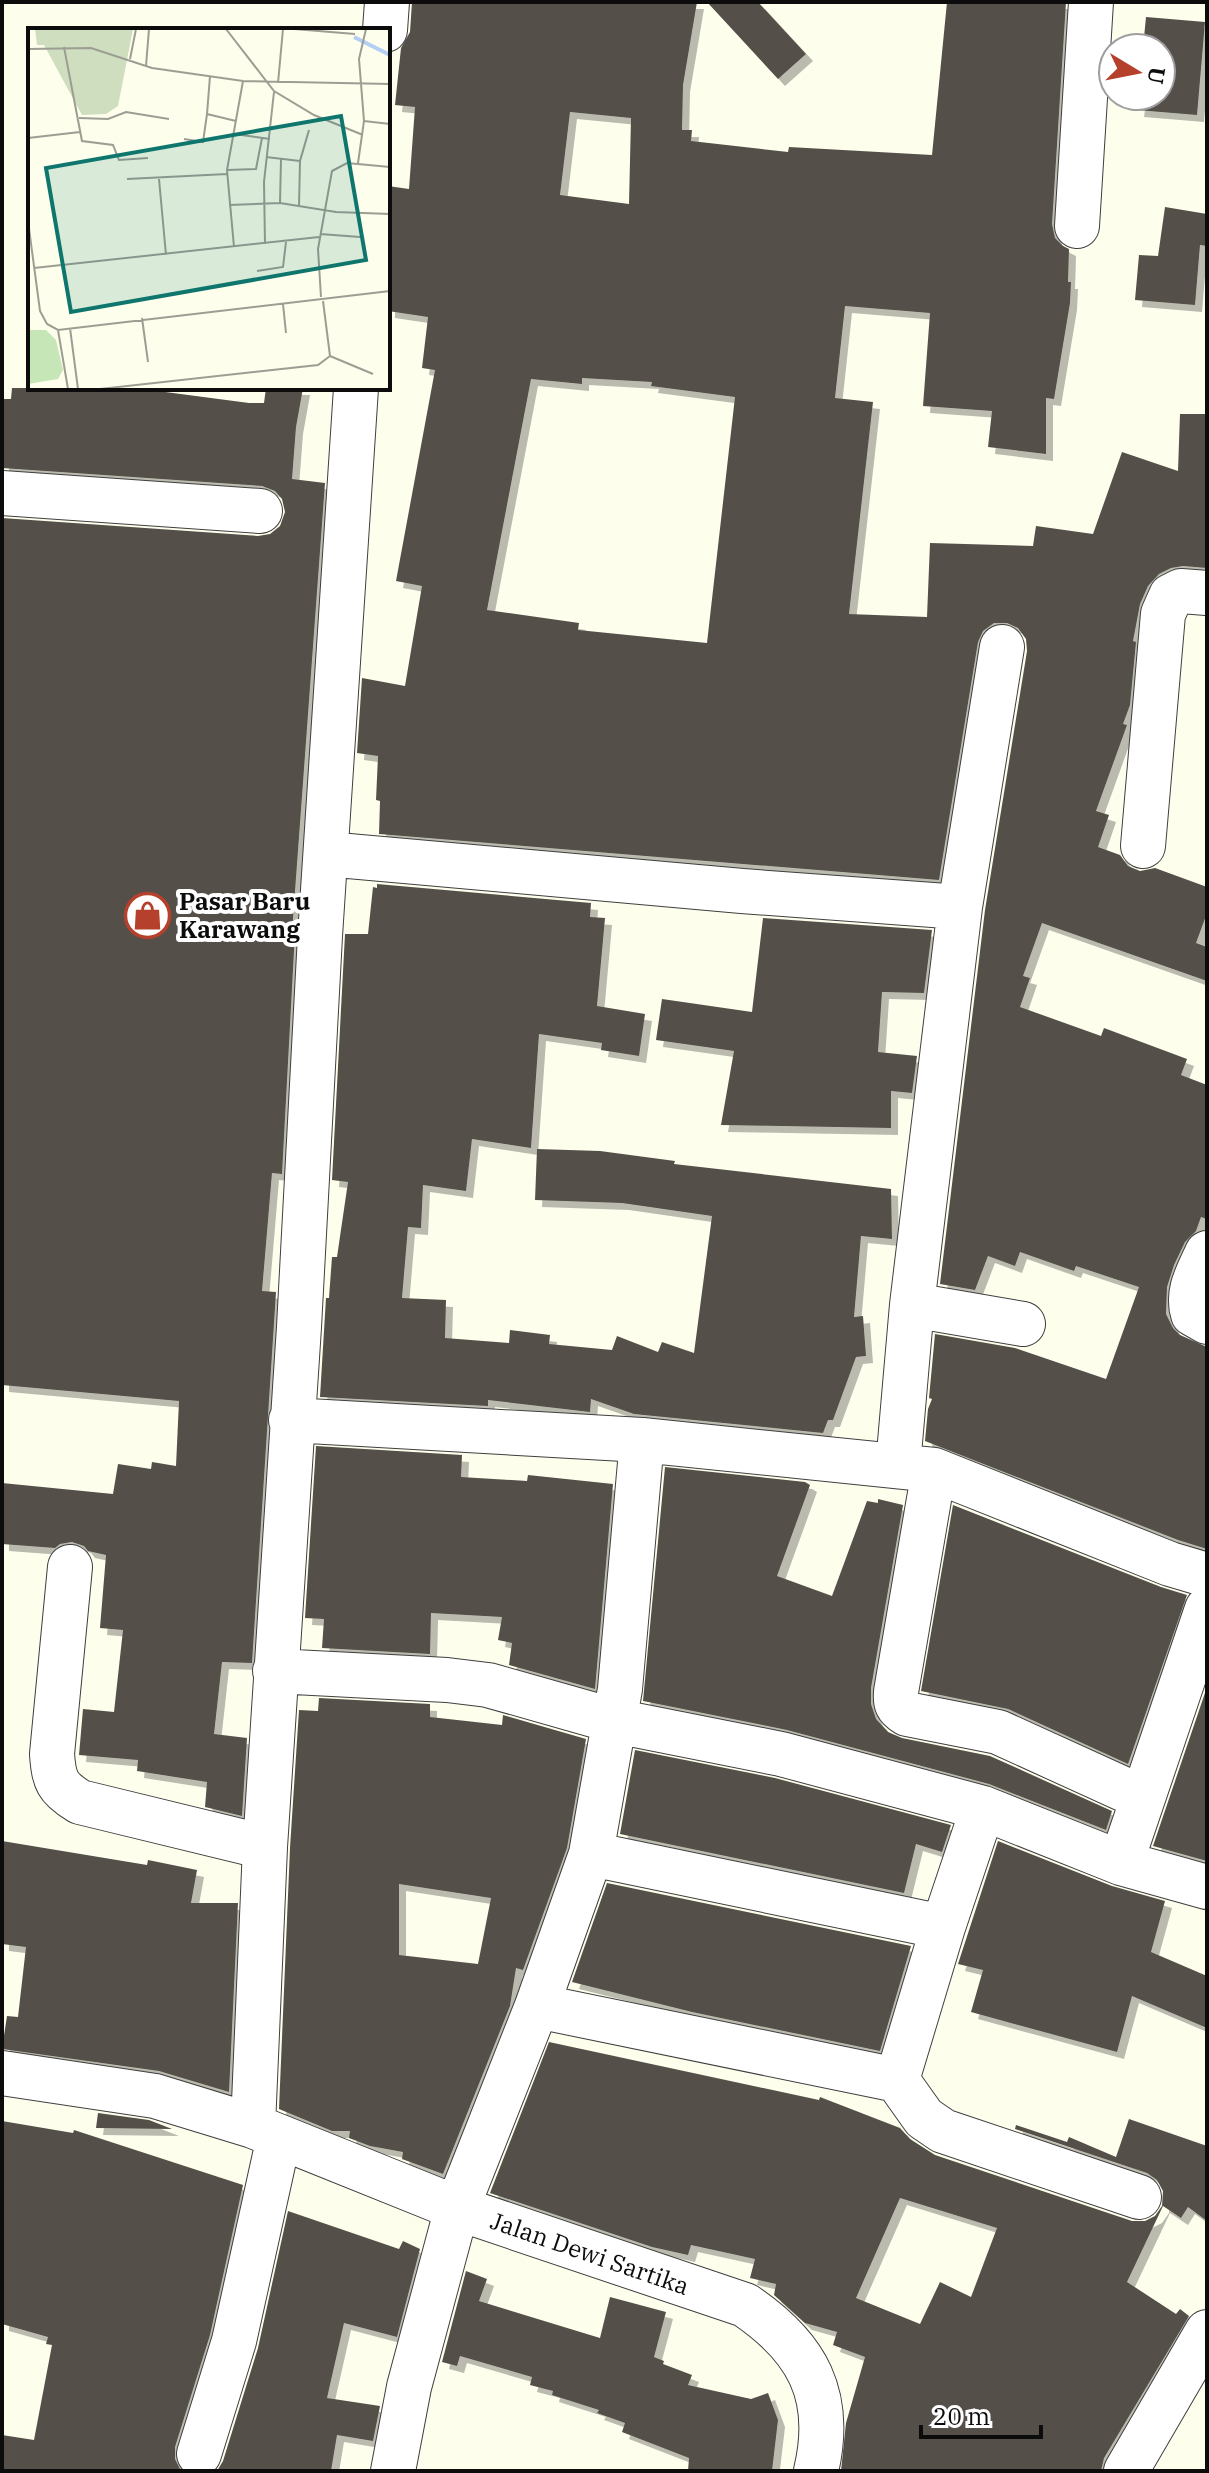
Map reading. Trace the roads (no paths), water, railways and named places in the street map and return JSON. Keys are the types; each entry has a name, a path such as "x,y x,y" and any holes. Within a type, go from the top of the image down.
{"street":[{"path":"385,28 387,2"},
{"path":"1077,226 1091,2"},
{"path":"199,2454 234,2341 266,2132 265,1847 356,390"},
{"path":"2,493 260,511"},
{"path":"1143,846 1163,614 1171,596 1181,591 1207,593"},
{"path":"1002,647 960,907 912,1305 916,1468 895,1702 899,1710 907,1714 998,1732 1143,1798"},
{"path":"326,854 960,907"},
{"path":"1207,1253 1191,1288 1190,1299 1193,1314 1207,1322"},
{"path":"912,1305 1023,1324"},
{"path":"291,1420 642,1440 916,1468 1170,1564 1207,1575"},
{"path":"393,2471 409,2387 457,2208 537,2006 591,1854 615,1721 642,1440"},
{"path":"70,1567 52,1754 53,1772 60,1790 80,1802 265,1847"},
{"path":"1121,1863 1207,1609"},
{"path":"275,1671 488,1685 615,1721 781,1754 983,1808 1121,1863 1207,1887"},
{"path":"897,2080 983,1808"},
{"path":"591,1854 943,1927"},
{"path":"537,2006 897,2080 924,2118 943,2131 1139,2197"},
{"name":"Jalan Dewi Sartika","path":"2,2073 155,2096 266,2132 457,2208 745,2305 772,2323 803,2358 820,2401 816,2471"},
{"path":"1126,2471 1207,2332"}],"place":[{"name":"Pasar Baru Karawang","path":"148,915"}]}
